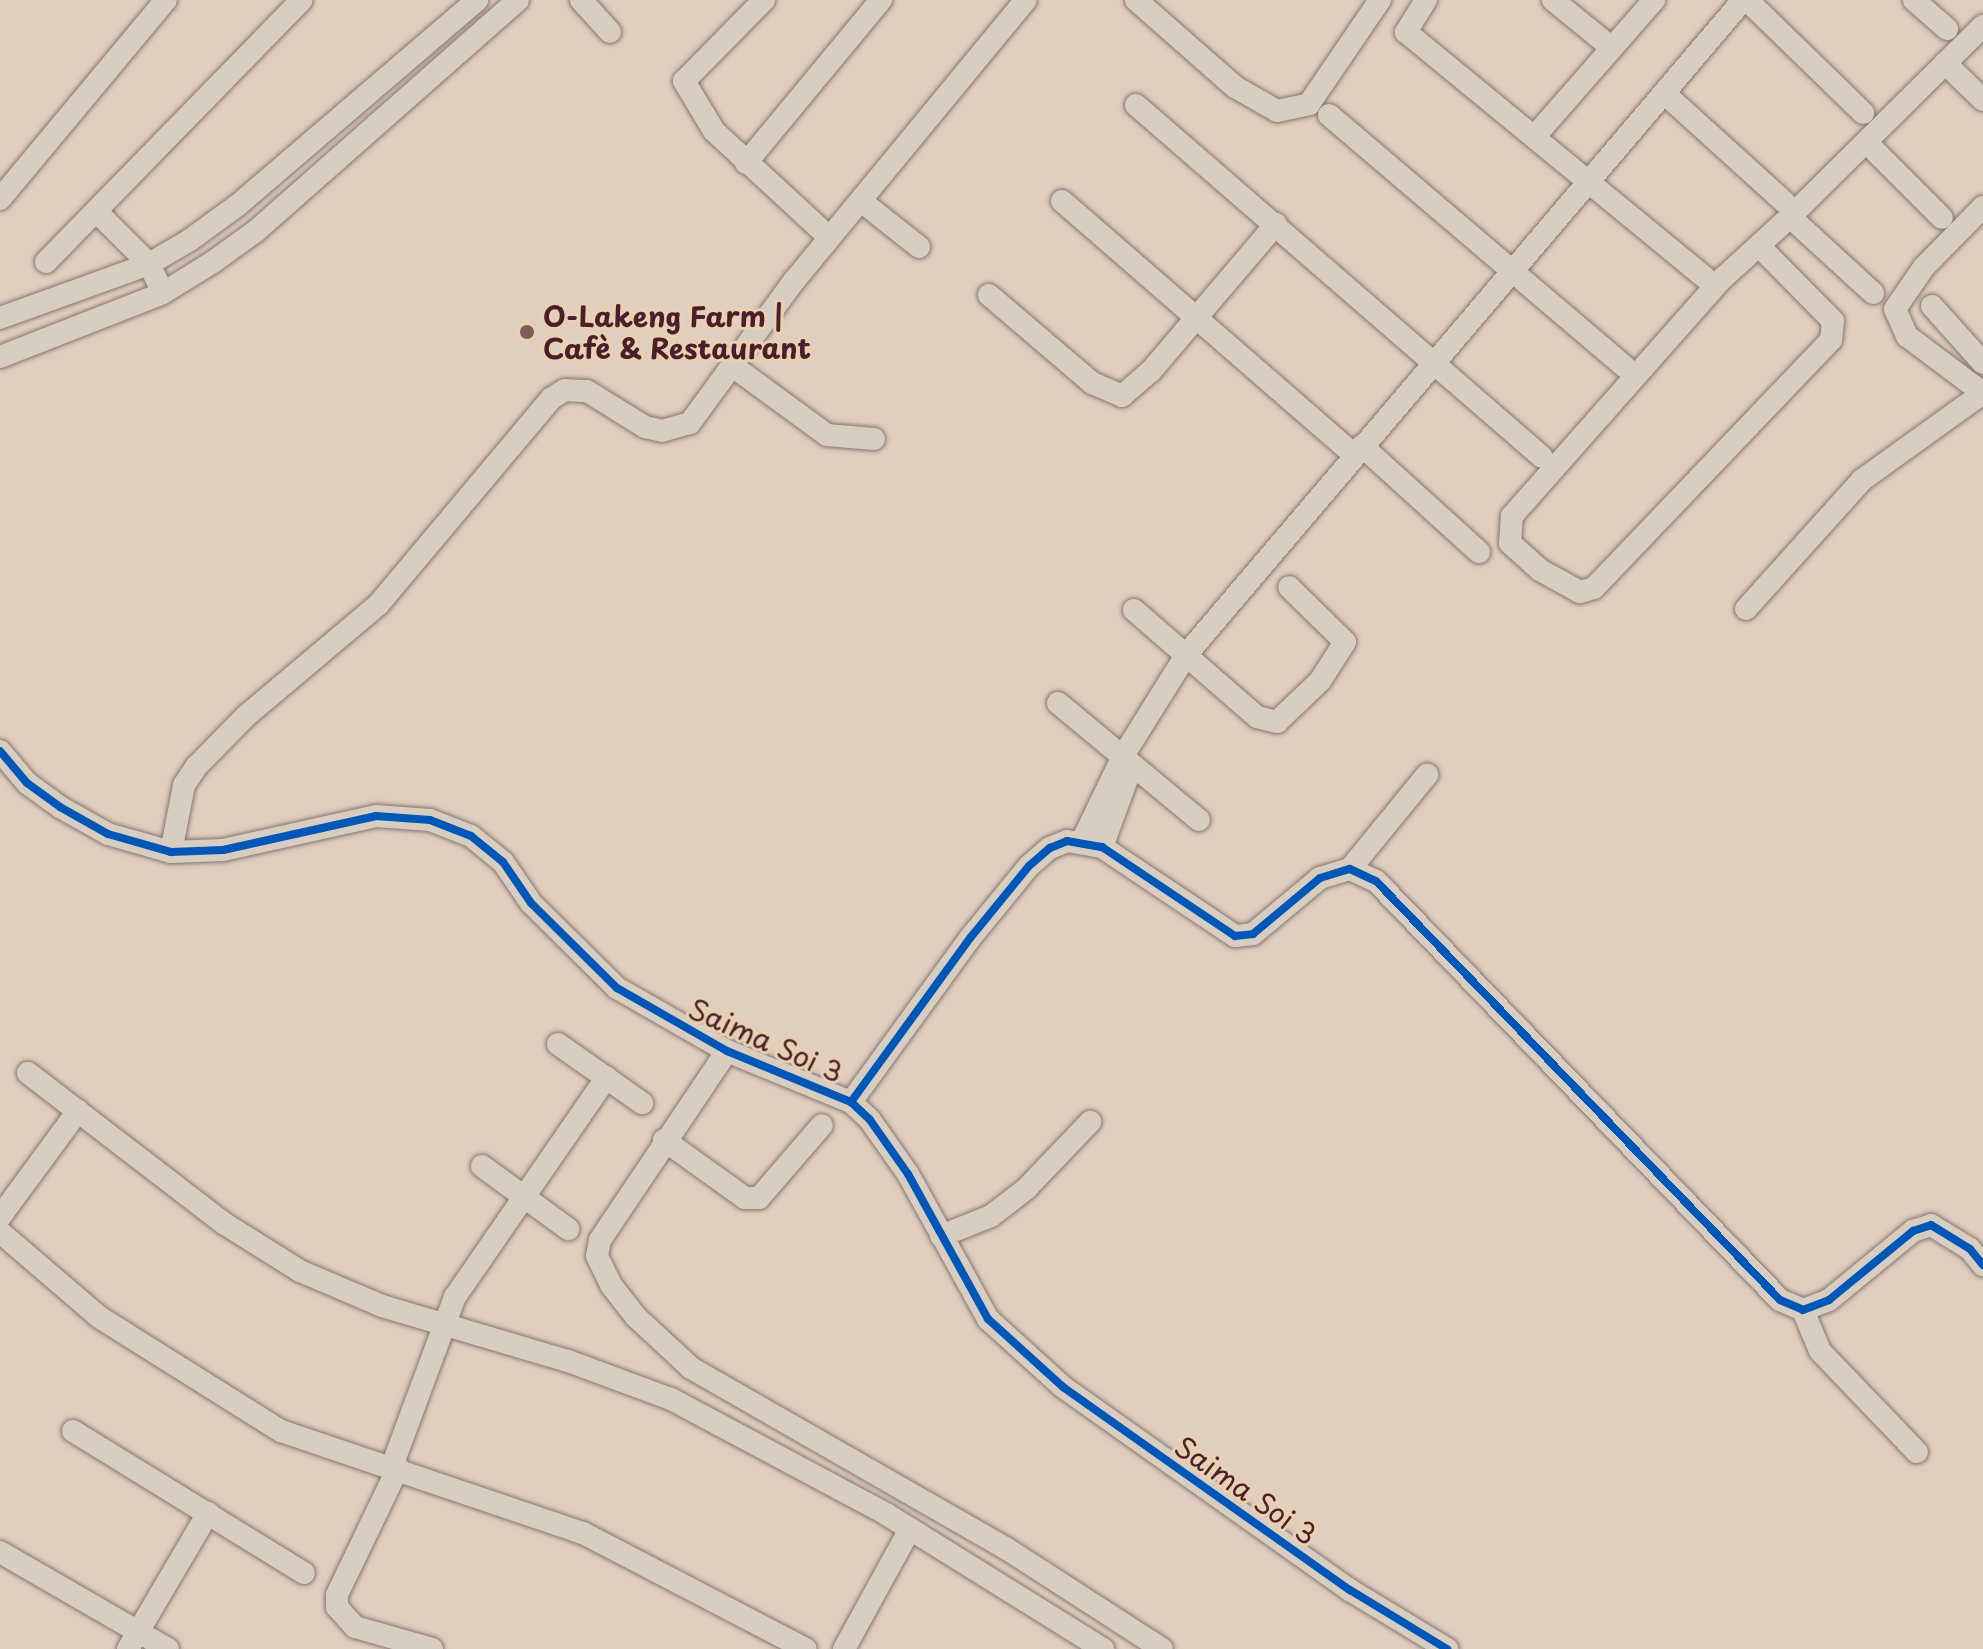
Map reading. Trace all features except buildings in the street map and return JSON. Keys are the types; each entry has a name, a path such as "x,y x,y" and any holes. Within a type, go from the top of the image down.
{"street":[{"path":"0,199 166,0"},
{"path":"46,262 302,0"},
{"path":"0,318 149,264 238,205 477,0"},
{"path":"581,0 610,32"},
{"path":"764,0 684,81 714,131 826,240"},
{"path":"746,163 881,0"},
{"path":"171,852 184,785 197,766 246,716 378,605 552,398 565,390 587,391 645,427 680,428 702,411 826,240 1026,0"},
{"path":"1136,0 1235,87 1277,111 1309,104 1380,0"},
{"path":"1426,0 1406,32 1590,179 1704,277"},
{"path":"1553,0 1612,48"},
{"path":"1535,136 1654,0"},
{"path":"1092,844 1131,752 1186,655 1745,0 1863,113"},
{"path":"1914,0 1947,29"},
{"path":"0,357 163,293 256,231 513,5"},
{"path":"449,24 470,44"},
{"path":"1759,246 1812,296 1833,321 1835,335 1601,583 1587,591 1568,588 1519,555 1508,533 1512,516 1651,355 1759,246 1787,209 1866,142 1983,26"},
{"path":"1945,63 1983,100"},
{"path":"1664,93 1873,293"},
{"path":"1136,105 1436,360 1542,457"},
{"path":"1329,115 1625,367"},
{"path":"1866,142 1942,218"},
{"path":"861,201 919,247"},
{"path":"1062,201 1479,552"},
{"path":"1746,609 1862,480 1983,393 1907,336 1895,309 1924,267 1983,207"},
{"path":"97,212 149,264 163,293"},
{"path":"989,295 1092,383 1122,396 1198,315 1276,224"},
{"path":"1932,306 1983,363"},
{"path":"734,367 827,435 874,439"},
{"path":"1134,610 1266,722 1285,718 1343,651 1345,642 1289,587"},
{"path":"1058,703 1131,752 1199,820"},
{"name":"Saima Soi 3","path":"0,751 27,783 60,807 108,834 171,852 223,850 376,816 430,820 471,836 503,862 541,914 617,988 727,1051 851,1102 870,1120 901,1163 995,1330 1063,1387 1350,1590 1447,1649"},
{"path":"851,1102 1029,866 1050,848 1092,844 1235,936 1253,934 1320,878 1350,869 1427,775"},
{"path":"1350,869 1376,881 1780,1300 1803,1310 1820,1351 1917,1452"},
{"path":"558,1044 642,1103"},
{"path":"727,1051 664,1140 598,1248 607,1277 636,1317 691,1368 1007,1549 1162,1649"},
{"path":"28,1073 225,1224 300,1271 443,1326 568,1361 671,1399 910,1529 1103,1649"},
{"path":"432,1649 355,1627 337,1607 337,1595 395,1467 455,1297 607,1077"},
{"path":"0,1217 78,1111"},
{"path":"941,1236 991,1216 1026,1189 1090,1122"},
{"path":"664,1140 745,1198 759,1198 822,1125"},
{"path":"482,1166 568,1229"},
{"path":"1803,1310 1829,1300 1913,1231 1931,1225 1970,1249 1983,1265"},
{"path":"0,1232 99,1317 281,1431 583,1533 806,1649"},
{"path":"73,1431 304,1573"},
{"path":"132,1640 208,1513"},
{"path":"844,1649 910,1529"},
{"path":"0,1552 132,1640 168,1649"}],"cycle path":[{"path":"0,751 27,783 60,807 108,834 171,852 223,850 376,816 430,820 471,836 503,862 531,903 617,988 727,1051 851,1102 870,1120 908,1174 988,1319 1063,1387 1350,1590 1447,1649"},
{"path":"851,1102 971,937 1029,866 1050,848 1067,841 1102,847 1235,936 1253,934 1320,878 1350,869 1376,881 1780,1300 1803,1310 1829,1300 1913,1231 1931,1225 1970,1249 1983,1265"}],"place":[{"name":"O-Lakeng Farm | Cafè & Restaurant","path":"527,332"}]}
